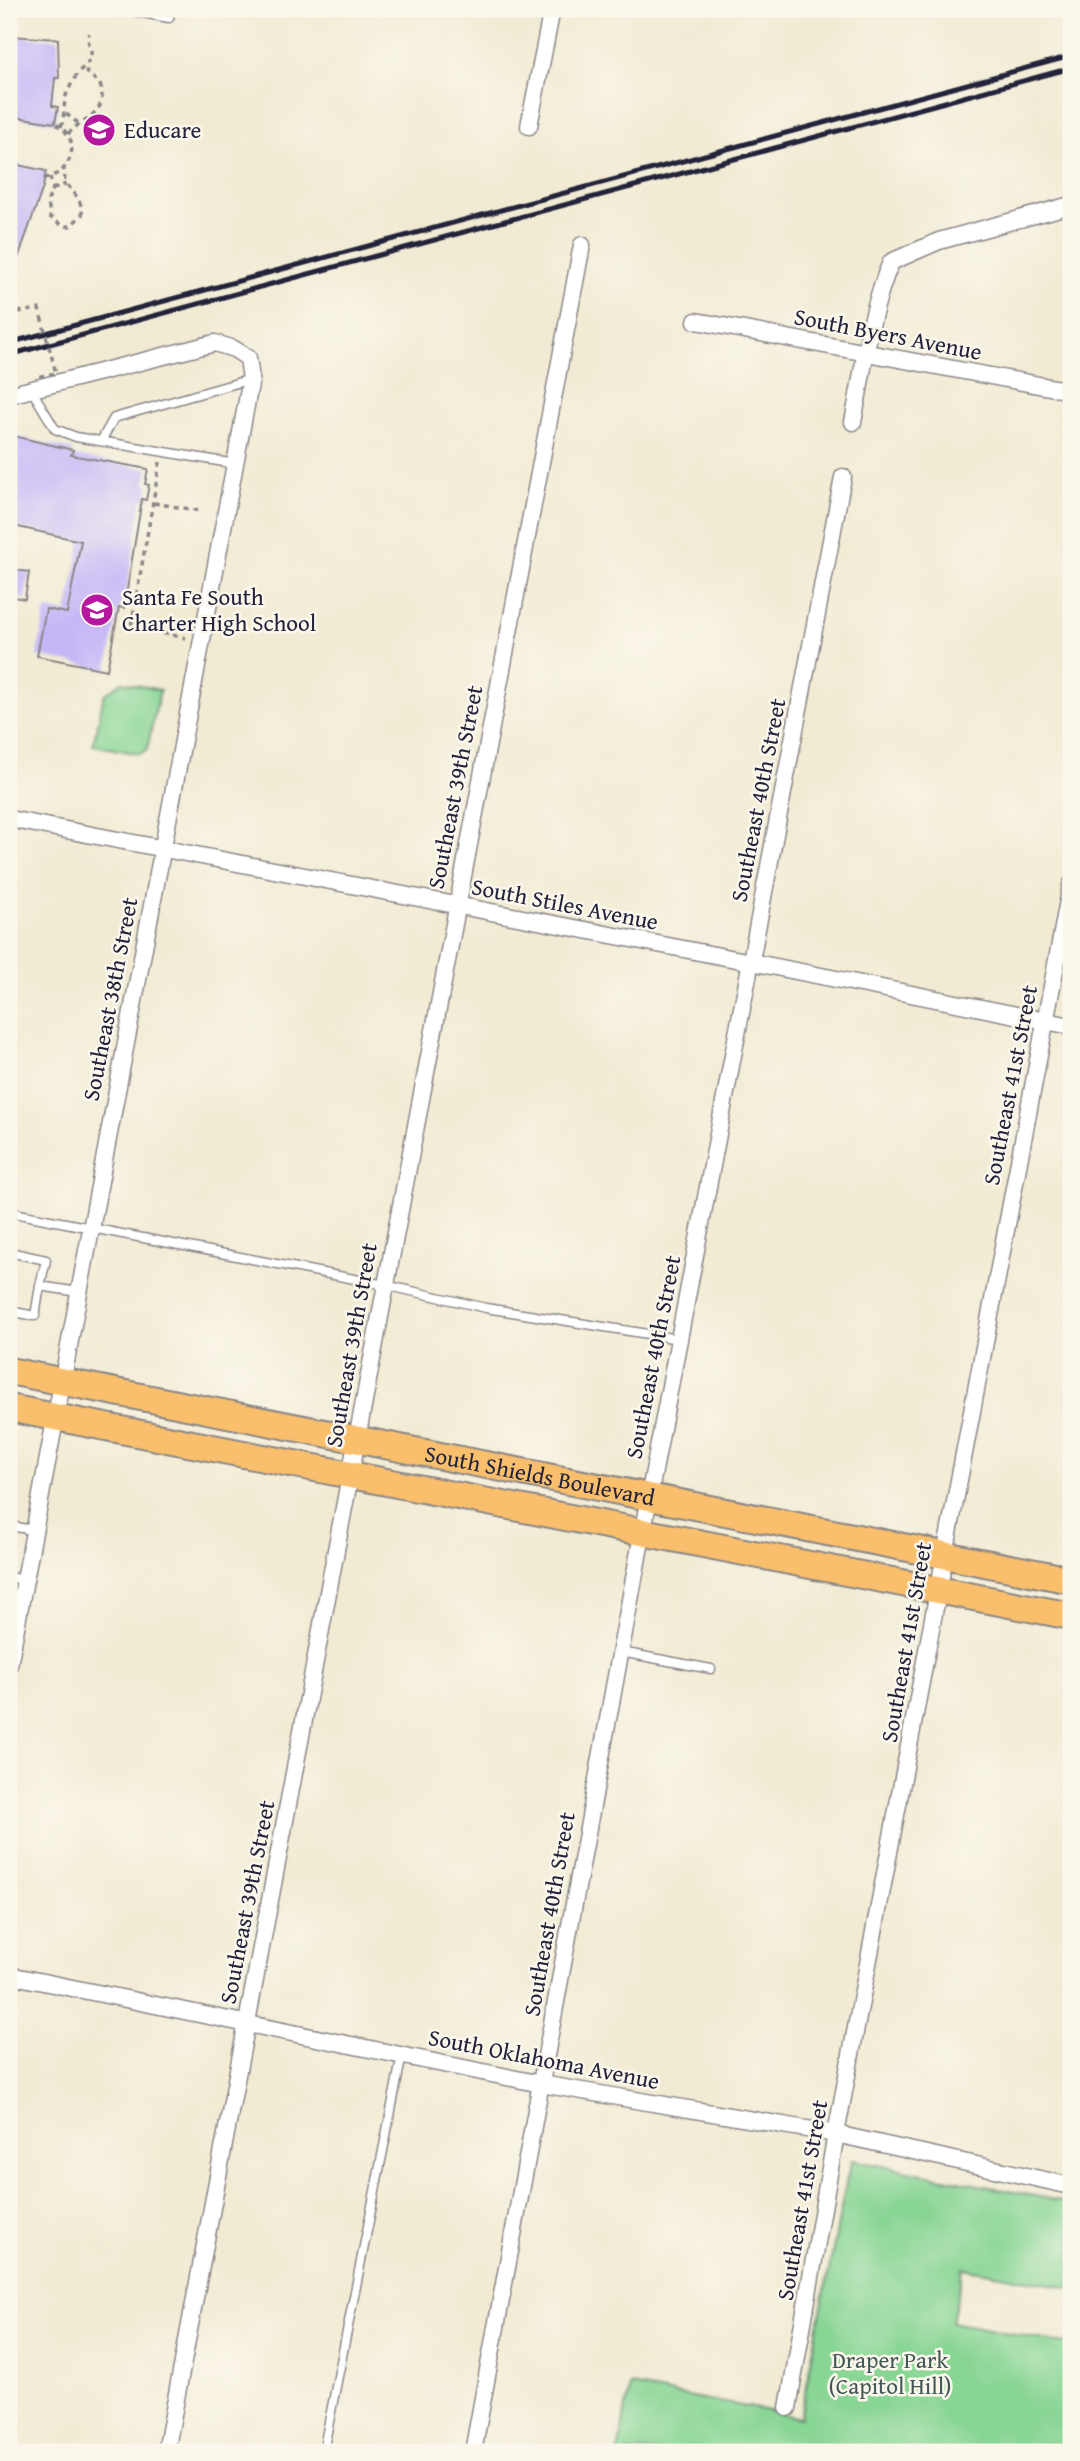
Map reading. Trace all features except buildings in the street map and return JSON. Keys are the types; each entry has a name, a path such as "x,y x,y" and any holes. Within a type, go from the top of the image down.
{"main road":[{"name":"South Shields Boulevard","path":"9,1371 1071,1580"},
{"name":"South Shields Boulevard","path":"9,1408 1071,1616"}],"street":[{"path":"529,126 552,9"},
{"path":"853,422 871,319 891,262 939,241 1071,205"},
{"name":"Southeast 39th Street","path":"166,2452 582,245"},
{"name":"South Byers Avenue","path":"696,321 1071,391"},
{"path":"9,395 35,384 215,343 234,349 248,358 251,379"},
{"name":"Southeast 38th Street","path":"9,1665 17,1578 34,1530 251,379"},
{"name":"Southeast 40th Street","path":"473,2452 649,1497 843,477"},
{"name":"South Stiles Avenue","path":"9,819 751,962 1071,1027"},
{"name":"Southeast 41st Street","path":"788,2408 836,2134 1071,885"},
{"name":"South Oklahoma Avenue","path":"9,1975 541,2084 836,2134 1071,2186"}],"lane":[{"path":"122,9 169,18 171,9"},
{"path":"101,441 114,418 251,379"},
{"path":"35,384 55,429 76,437 236,464"},
{"path":"9,1212 385,1285 486,1308 679,1339"},
{"path":"9,1252 46,1260 35,1316 9,1311"},
{"path":"40,1286 78,1293"},
{"path":"9,1526 34,1530"},
{"path":"621,1652 711,1669"},
{"path":"323,2452 402,2055"}],"path":[{"path":"61,127 66,114 66,95 75,76 84,70 91,55 87,39 89,33"},
{"path":"68,134 79,123 96,113 103,99 100,83 84,70"},
{"path":"66,114 79,123"},
{"path":"51,122 68,134 72,147 63,177 83,209 82,215 70,226 63,226 50,217 48,200 52,189 47,178 64,169"},
{"path":"52,189 66,184"},
{"path":"15,302 18,312 39,309 56,373 35,384"},
{"path":"160,460 131,627 187,638"},
{"path":"153,503 201,511"}],"green space":[{"path":"122,682 160,690 147,750 139,754 93,745 104,695"},
{"name":"Draper Park (Capitol Hill)","path":"852,2160 1071,2203 1071,2288 963,2268 952,2322 1071,2345 1071,2452 618,2452 630,2386 800,2418"}],"railway":[{"path":"9,343 1071,56"},
{"path":"9,355 1071,68"}],"place":[{"name":"Educare","path":"99,130"},
{"name":"Santa Fe South Charter High School","path":"97,610"}]}
